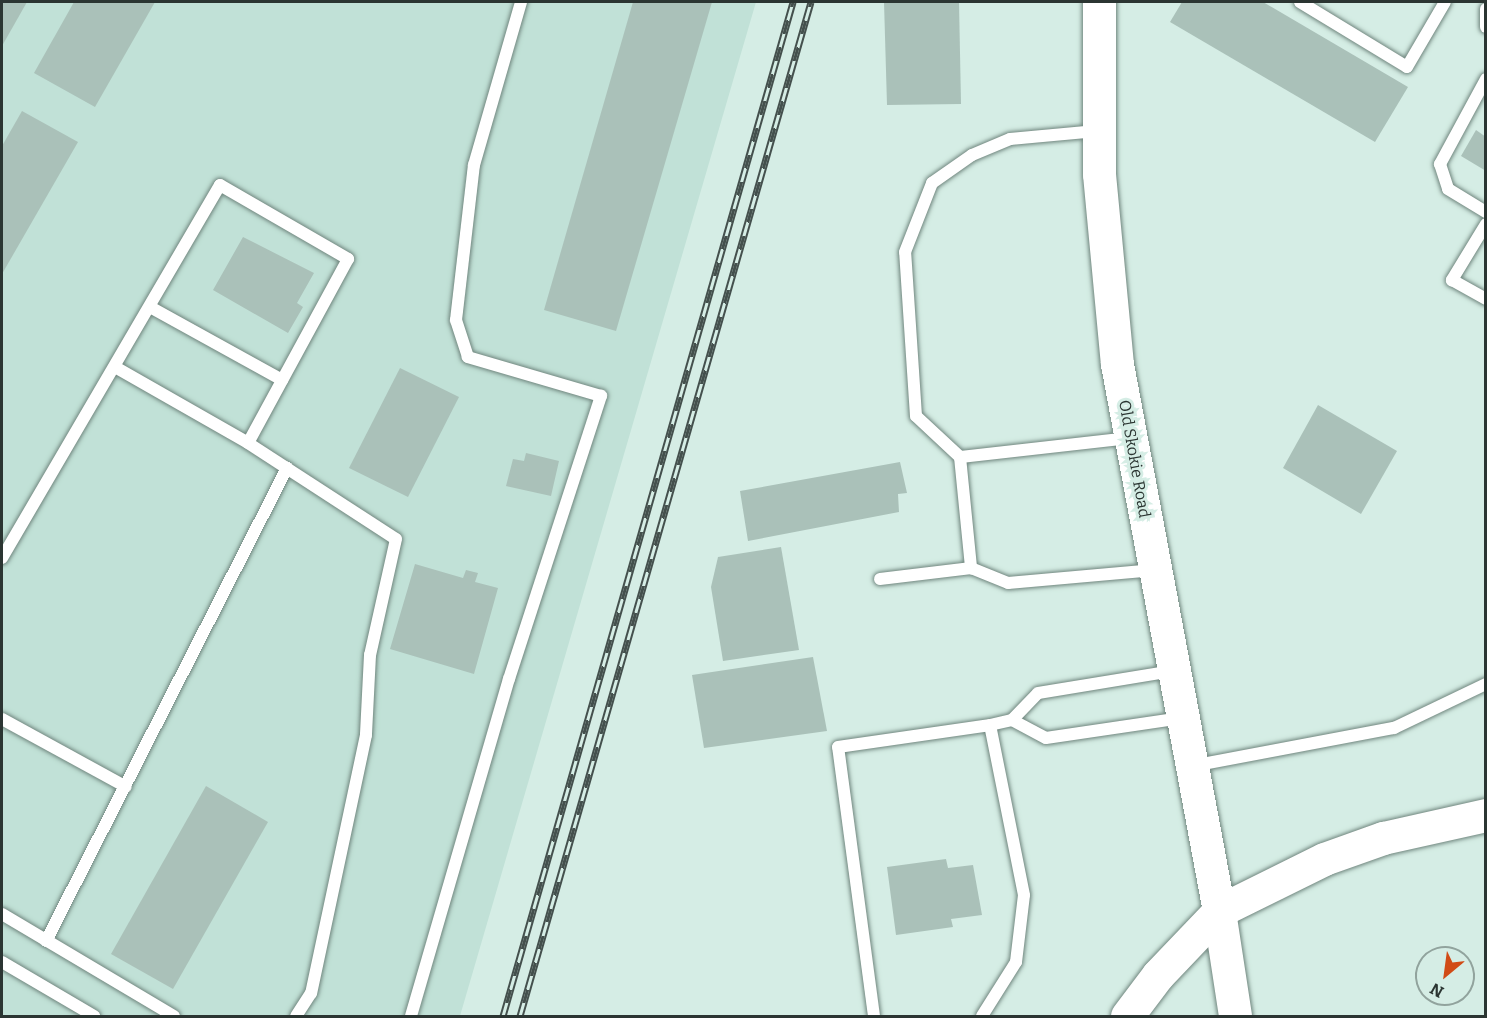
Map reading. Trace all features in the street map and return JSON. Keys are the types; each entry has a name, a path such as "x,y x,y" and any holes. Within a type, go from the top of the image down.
{"main road":[{"name":"Old Skokie Road","path":"1099,2 1098,130 1106,271 1130,438 1219,911 1235,1017"},
{"path":"1127,1017 1158,975 1219,911 1324,859 1383,838 1485,815"}],"lane":[{"path":"411,1017 509,679 601,396 468,357 456,320 474,165 521,2"},
{"path":"1300,2 1320,6 1407,67 1445,2"},
{"path":"1485,9 1485,27"},
{"path":"1485,79 1440,164 1448,189 1485,212"},
{"path":"971,568 960,457 916,416 905,252 932,183 972,155 1010,139 1098,130"},
{"path":"2,558 220,185 348,259 248,443"},
{"path":"1485,224 1452,280 1485,299"},
{"path":"150,307 282,380"},
{"path":"115,367 248,443 396,538 370,655 366,735 311,993 296,1017"},
{"path":"960,457 1130,438"},
{"path":"46,941 287,468"},
{"path":"880,579 971,568 1008,583 1154,570"},
{"path":"874,1017 838,747 933,737 1012,720 1038,693 1173,671"},
{"path":"1191,766 1394,728 1485,684"},
{"path":"1012,720 1046,738 1182,718"},
{"path":"2,719 126,787"},
{"path":"982,1017 1016,962 1024,895 990,724"},
{"path":"2,915 174,1017"},
{"path":"2,962 94,1017"}],"shaded area":[{"path":"2,2 756,2 460,1016 2,1016"}],"building":[{"path":"2,2 27,2 2,46"},
{"path":"74,2 155,2 95,107 34,73"},
{"path":"633,2 712,2 616,331 544,310"},
{"path":"884,2 959,2 961,104 887,105"},
{"path":"1182,2 1263,2 1408,87 1375,142 1170,22"},
{"path":"22,111 78,142 2,274 2,146"},
{"path":"1476,130 1486,137 1486,171 1461,156"},
{"path":"243,237 314,273 297,303 303,307 288,333 213,290"},
{"path":"400,368 459,397 408,497 349,468"},
{"path":"1318,405 1397,451 1361,514 1283,468"},
{"path":"526,453 559,461 551,496 506,486 513,459 524,461"},
{"path":"900,462 907,493 898,494 899,512 748,541 740,491"},
{"path":"781,547 799,650 723,661 711,587 718,557"},
{"path":"415,564 463,578 466,570 478,573 475,582 498,588 474,674 390,649"},
{"path":"813,657 827,731 704,748 692,675"},
{"path":"206,786 268,822 173,989 111,954"},
{"path":"946,859 948,868 973,865 982,915 951,919 953,927 896,935 887,867"}],"railway":[{"path":"503,1016 793,2"},
{"path":"520,1016 811,2"}]}
